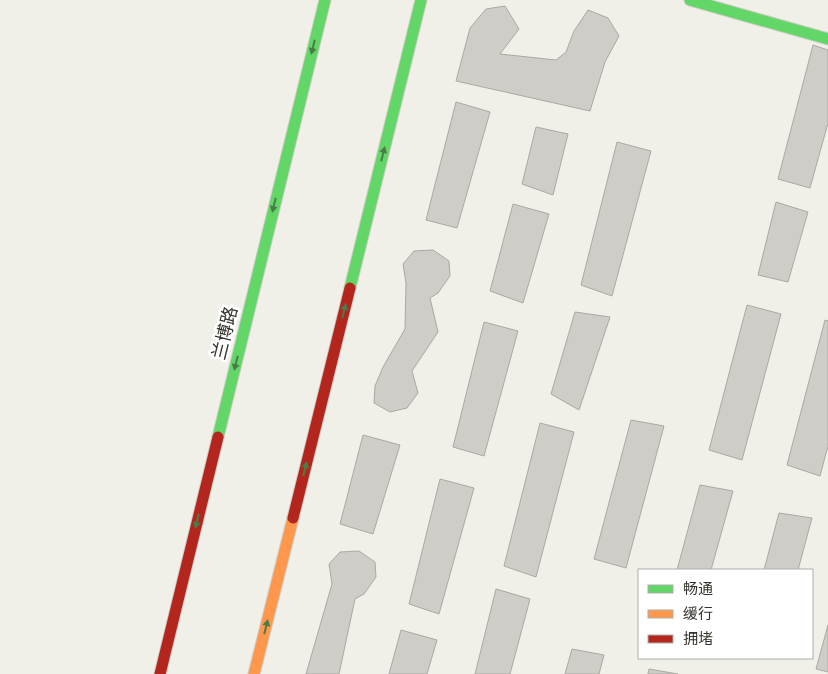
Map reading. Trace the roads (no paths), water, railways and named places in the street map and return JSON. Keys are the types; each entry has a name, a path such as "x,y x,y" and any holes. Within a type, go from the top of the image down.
{"street":[{"name":"兰博路","path":"160,674 324,0"},
{"path":"254,674 421,0"},
{"path":"690,0 828,39"}]}
